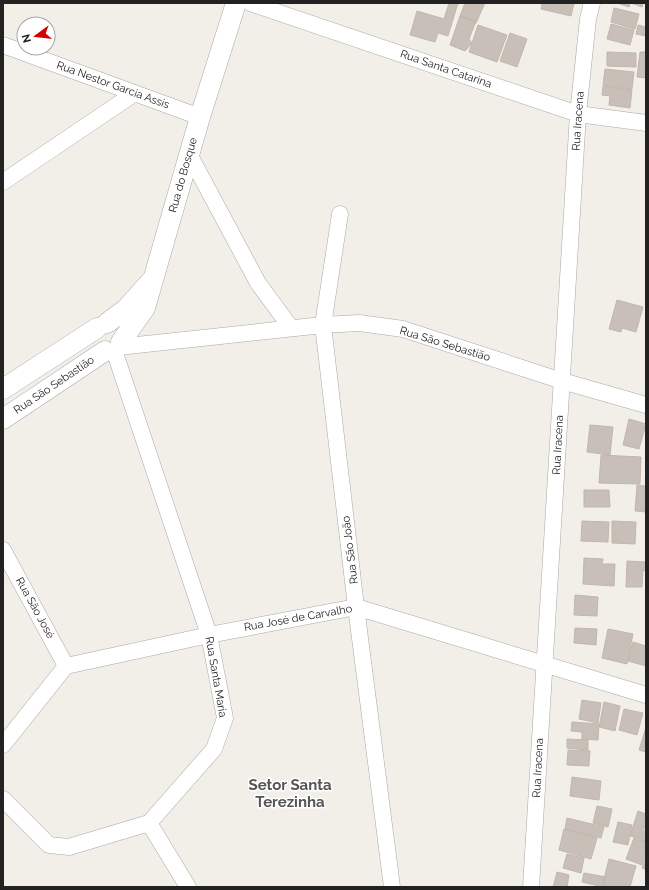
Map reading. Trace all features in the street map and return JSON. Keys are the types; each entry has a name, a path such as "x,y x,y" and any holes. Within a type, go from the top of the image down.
{"street":[{"name":"Rua do Bosque","path":"115,348 145,308 200,117 236,3"},
{"name":"Rua Santa Catarina","path":"250,3 578,114 646,123"},
{"name":"Rua Iracena","path":"531,887 578,114 588,20 592,3"},
{"name":"Rua Nestor Garcia Assis","path":"3,45 200,117"},
{"path":"3,182 135,93"},
{"path":"189,154 258,283 291,328"},
{"name":"Rua São João","path":"340,214 323,325 356,607 392,887"},
{"path":"3,389 126,309 155,277"},
{"name":"Rua São Sebastião","path":"3,419 115,348 291,328 359,323 403,330 562,381 646,406"},
{"path":"102,325 118,327 122,337 115,348"},
{"name":"Rua Santa Maria","path":"115,348 208,635 225,718 214,749 149,823"},
{"name":"Rua São José","path":"3,550 66,666"},
{"name":"Rua José de Carvalho","path":"66,666 208,635 356,607 545,663 646,695"},
{"path":"3,744 66,666"},
{"path":"3,798 49,845 69,846 149,823 188,887"}],"building":[{"path":"449,3 458,3 448,36 438,33 435,42 410,35 417,11 444,19"},
{"path":"465,3 485,3 476,23 460,16"},
{"path":"542,3 574,3 571,16 541,9"},
{"path":"617,3 630,3 629,7"},
{"path":"631,3 643,3 642,7"},
{"path":"614,8 639,14 635,29 611,22"},
{"path":"460,16 476,21 469,39 472,43 465,51 450,45"},
{"path":"611,24 634,30 630,45 607,39"},
{"path":"478,25 507,35 497,62 469,52"},
{"path":"638,25 646,27 646,36 636,34"},
{"path":"510,33 527,39 517,67 500,61"},
{"path":"607,52 636,53 636,67 607,66"},
{"path":"640,52 646,52 646,78 637,77"},
{"path":"605,69 634,72 632,89 603,85"},
{"path":"603,86 632,90 630,108 609,105 610,96 602,95"},
{"path":"617,300 643,307 636,332 622,328 621,332 609,329"},
{"path":"629,419 646,424 639,449 623,445"},
{"path":"590,425 613,427 610,455 587,452"},
{"path":"601,455 641,457 640,484 599,483"},
{"path":"637,485 646,486 646,512 635,511"},
{"path":"584,490 609,490 610,507 584,507"},
{"path":"582,521 609,522 608,542 581,541"},
{"path":"612,521 636,522 635,544 612,543"},
{"path":"584,558 603,559 602,564 615,564 614,586 583,584"},
{"path":"627,561 646,562 646,571 643,570 642,587 626,587"},
{"path":"575,595 598,597 597,616 574,615"},
{"path":"575,628 597,629 596,645 574,643"},
{"path":"608,629 633,634 627,664 602,658"},
{"path":"633,642 646,646 646,666 628,661"},
{"path":"582,700 601,703 598,723 579,719"},
{"path":"604,702 620,706 615,731 599,727"},
{"path":"624,709 643,713 637,735 619,730"},
{"path":"572,722 599,724 598,740 582,739 582,732 571,731"},
{"path":"646,727 646,752 639,750"},
{"path":"567,739 588,740 588,750 567,748"},
{"path":"568,750 590,751 589,766 567,765"},
{"path":"572,777 601,781 599,800 570,796"},
{"path":"597,806 612,809 608,827 593,823"},
{"path":"638,811 646,814 646,821 641,839 630,836"},
{"path":"567,818 604,827 601,838 565,829"},
{"path":"618,822 632,825 628,845 613,842"},
{"path":"646,828 646,842 641,840"},
{"path":"564,829 597,838 591,859 559,850"},
{"path":"634,838 646,842 646,854 642,865 626,859"},
{"path":"567,854 584,858 581,873 563,868"},
{"path":"646,858 646,870 642,868"},
{"path":"609,859 636,866 630,887 602,887"},
{"path":"557,872 569,875 567,887 553,887"},
{"path":"584,873 606,877 603,887 582,882"}],"district":[{"name":"Setor Santa Terezinha","path":"290,794"}]}
